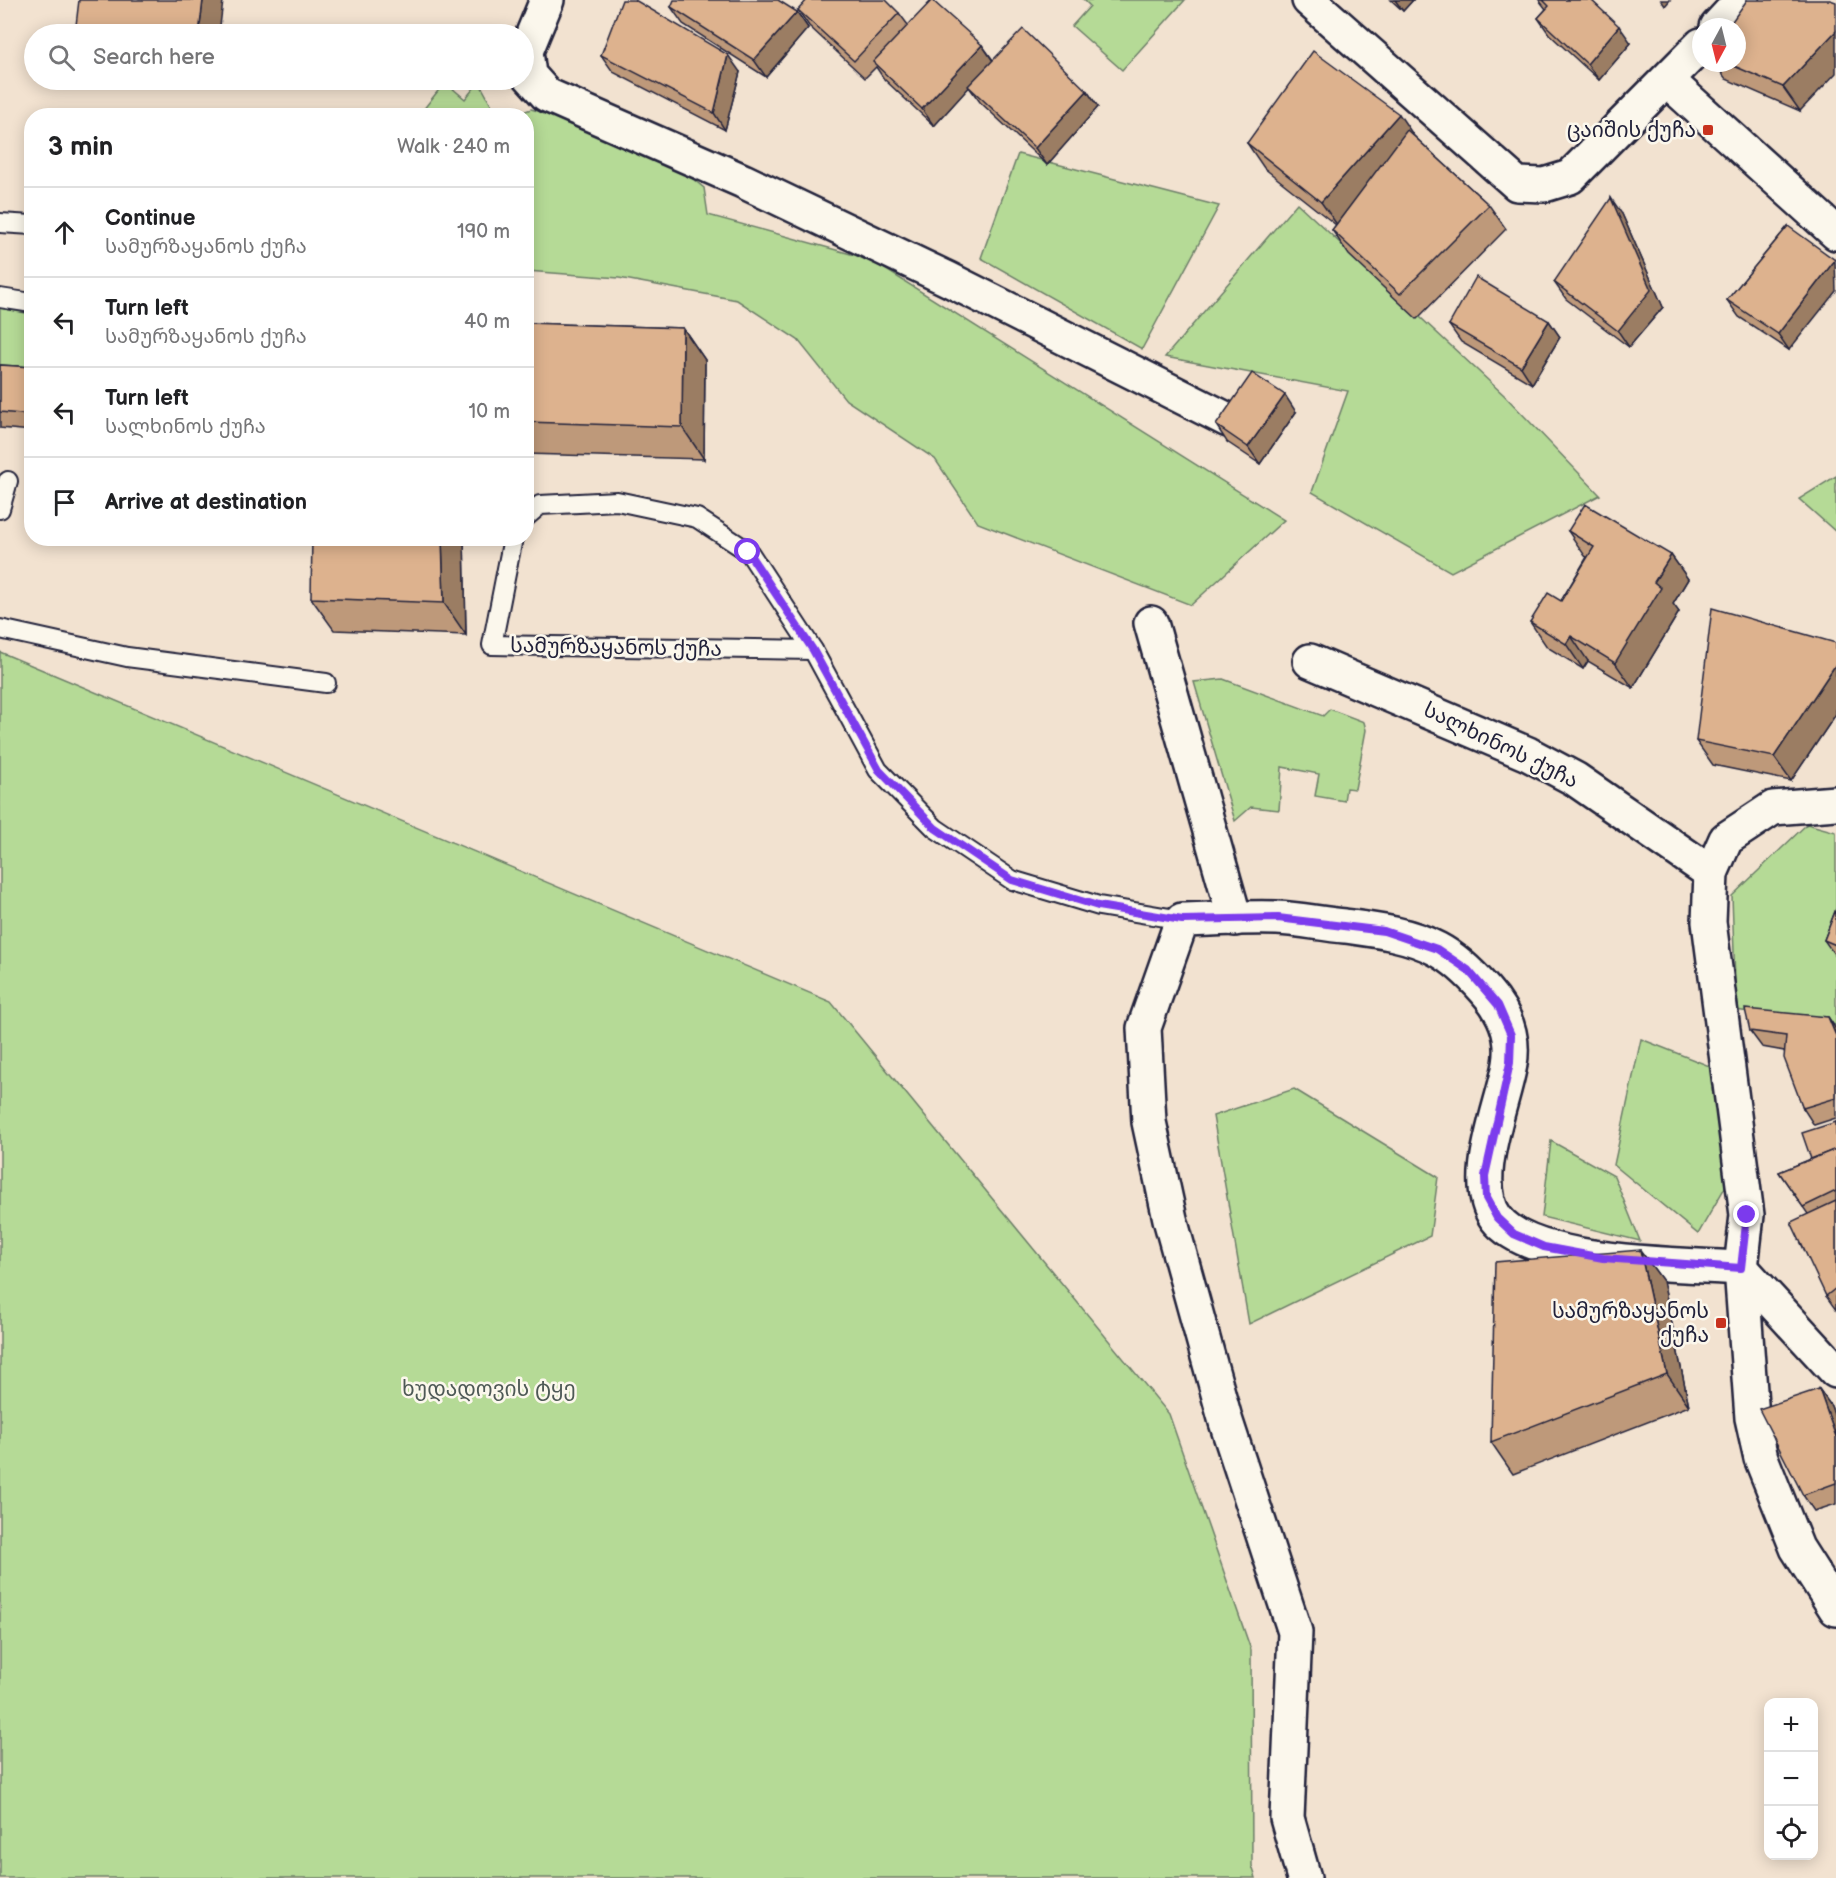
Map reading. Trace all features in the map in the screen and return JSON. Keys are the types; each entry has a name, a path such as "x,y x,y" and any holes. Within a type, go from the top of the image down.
{"street":[{"path":"534,32 547,0"},
{"path":"1310,0 1517,184 1544,186 1570,177 1692,55"},
{"path":"1725,18 1742,0"},
{"path":"534,80 547,95 754,186 948,279 1228,420"},
{"path":"1668,81 1836,233"},
{"path":"1151,623 1234,919"},
{"name":"სალხინოს ქუჩა","path":"1310,660 1528,754 1575,779 1711,873"},
{"path":"1836,803 1773,808 1726,839 1711,873 1709,922 1747,1215 1741,1268 1752,1418 1761,1458 1797,1548 1836,1609"},
{"path":"1304,1878 1287,1818 1295,1632 1226,1422 1170,1219 1149,1122 1144,1028 1182,920 1278,918 1384,931 1437,949 1468,970 1498,1005 1511,1035 1510,1063 1485,1176 1486,1198 1497,1218 1514,1234 1544,1247 1603,1258 1741,1268 1836,1371"}],"lane":[{"path":"0,223 24,224"},
{"path":"0,298 24,302"},
{"path":"0,509 8,481"},
{"path":"534,510 540,505 617,501 698,518 748,552 813,650 879,770 935,828 1012,880 1098,906 1182,920"},
{"name":"სამურზაყანოს ქუჩა","path":"511,546 492,645 813,650"},
{"path":"0,630 127,657 326,683"}],"green space":[{"path":"1084,0 1185,0 1122,70 1072,26 1090,6"},
{"path":"439,90 454,90 465,99 472,90 483,90 493,108 425,108"},
{"path":"534,110 617,134 667,158 704,188 708,215 869,259 1284,520 1191,605 978,523 935,459 846,400 798,340 737,300 619,278 534,272"},
{"path":"1018,154 1219,206 1142,349 981,258"},
{"path":"1297,203 1504,395 1600,495 1451,572 1312,492 1348,391 1165,357"},
{"path":"0,308 24,313 24,377 0,375"},
{"path":"1836,476 1836,532 1799,499"},
{"name":"ხუდადოვის ტყე","path":"0,652 831,1002 1169,1414 1251,1650 1252,1866 1256,1878 0,1878"},
{"path":"1223,679 1323,716 1330,709 1364,722 1366,730 1355,789 1346,788 1344,801 1315,796 1319,774 1282,767 1279,810 1251,807 1235,821 1194,682"},
{"path":"1807,824 1836,832 1836,1025 1736,1010 1732,896"},
{"path":"1641,1039 1712,1067 1732,1175 1698,1234 1614,1165"},
{"path":"1294,1089 1438,1177 1430,1236 1249,1324 1213,1116"},
{"path":"1551,1141 1614,1176 1640,1241 1542,1217"}],"building":[{"path":"79,0 203,0 200,24 76,24"},
{"path":"622,0 635,0 728,55 714,113 601,55"},
{"path":"674,0 778,0 797,12 754,60 671,7"},
{"path":"807,0 886,0 899,13 854,61 798,10"},
{"path":"932,0 982,45 922,109 873,62"},
{"path":"1543,0 1591,0 1619,26 1587,64 1538,18 1549,6"},
{"path":"1747,0 1830,0 1836,2 1836,31 1783,87 1746,71 1746,18 1734,18"},
{"path":"1023,29 1087,91 1035,148 968,86"},
{"path":"1313,51 1399,114 1321,202 1247,143"},
{"path":"1407,130 1489,205 1400,294 1332,230"},
{"path":"1611,198 1651,290 1618,331 1554,282"},
{"path":"1788,226 1835,260 1778,334 1727,300"},
{"path":"1476,277 1549,321 1521,367 1449,325"},
{"path":"534,323 683,328 682,427 534,422"},
{"path":"0,365 24,366 24,414 0,412"},
{"path":"1252,373 1285,395 1248,447 1216,425"},
{"path":"1585,504 1671,555 1654,582 1661,588 1615,663 1571,636 1566,644 1530,622 1548,593 1561,601 1594,547 1568,531"},
{"path":"312,546 442,546 444,603 311,598"},
{"path":"1712,608 1836,643 1836,664 1774,757 1696,741"},
{"path":"1836,909 1836,945 1824,940"},
{"path":"1745,1009 1828,1017 1836,1036 1836,1098 1803,1108 1784,1058 1786,1036 1750,1031"},
{"path":"1836,1122 1836,1149 1811,1159 1802,1133"},
{"path":"1836,1149 1836,1191 1803,1207 1779,1172"},
{"path":"1836,1201 1836,1288 1826,1296 1791,1222"},
{"path":"1640,1250 1667,1374 1491,1442 1495,1262"},
{"path":"1819,1389 1836,1437 1836,1483 1803,1495 1759,1409"}],"place":[{"name":"ცაიშის ქუჩა","path":"1708,130"},
{"name":"სამურზაყანოს ქუჩა","path":"1721,1323"}],"route":[{"path":"748,552 813,650 879,770 935,828 1012,880 1098,906 1182,920 1278,918 1384,931 1437,949 1468,970 1498,1005 1511,1035 1510,1063 1485,1176 1486,1198 1497,1218 1514,1234 1544,1247 1603,1258 1741,1268 1747,1215"}]}
